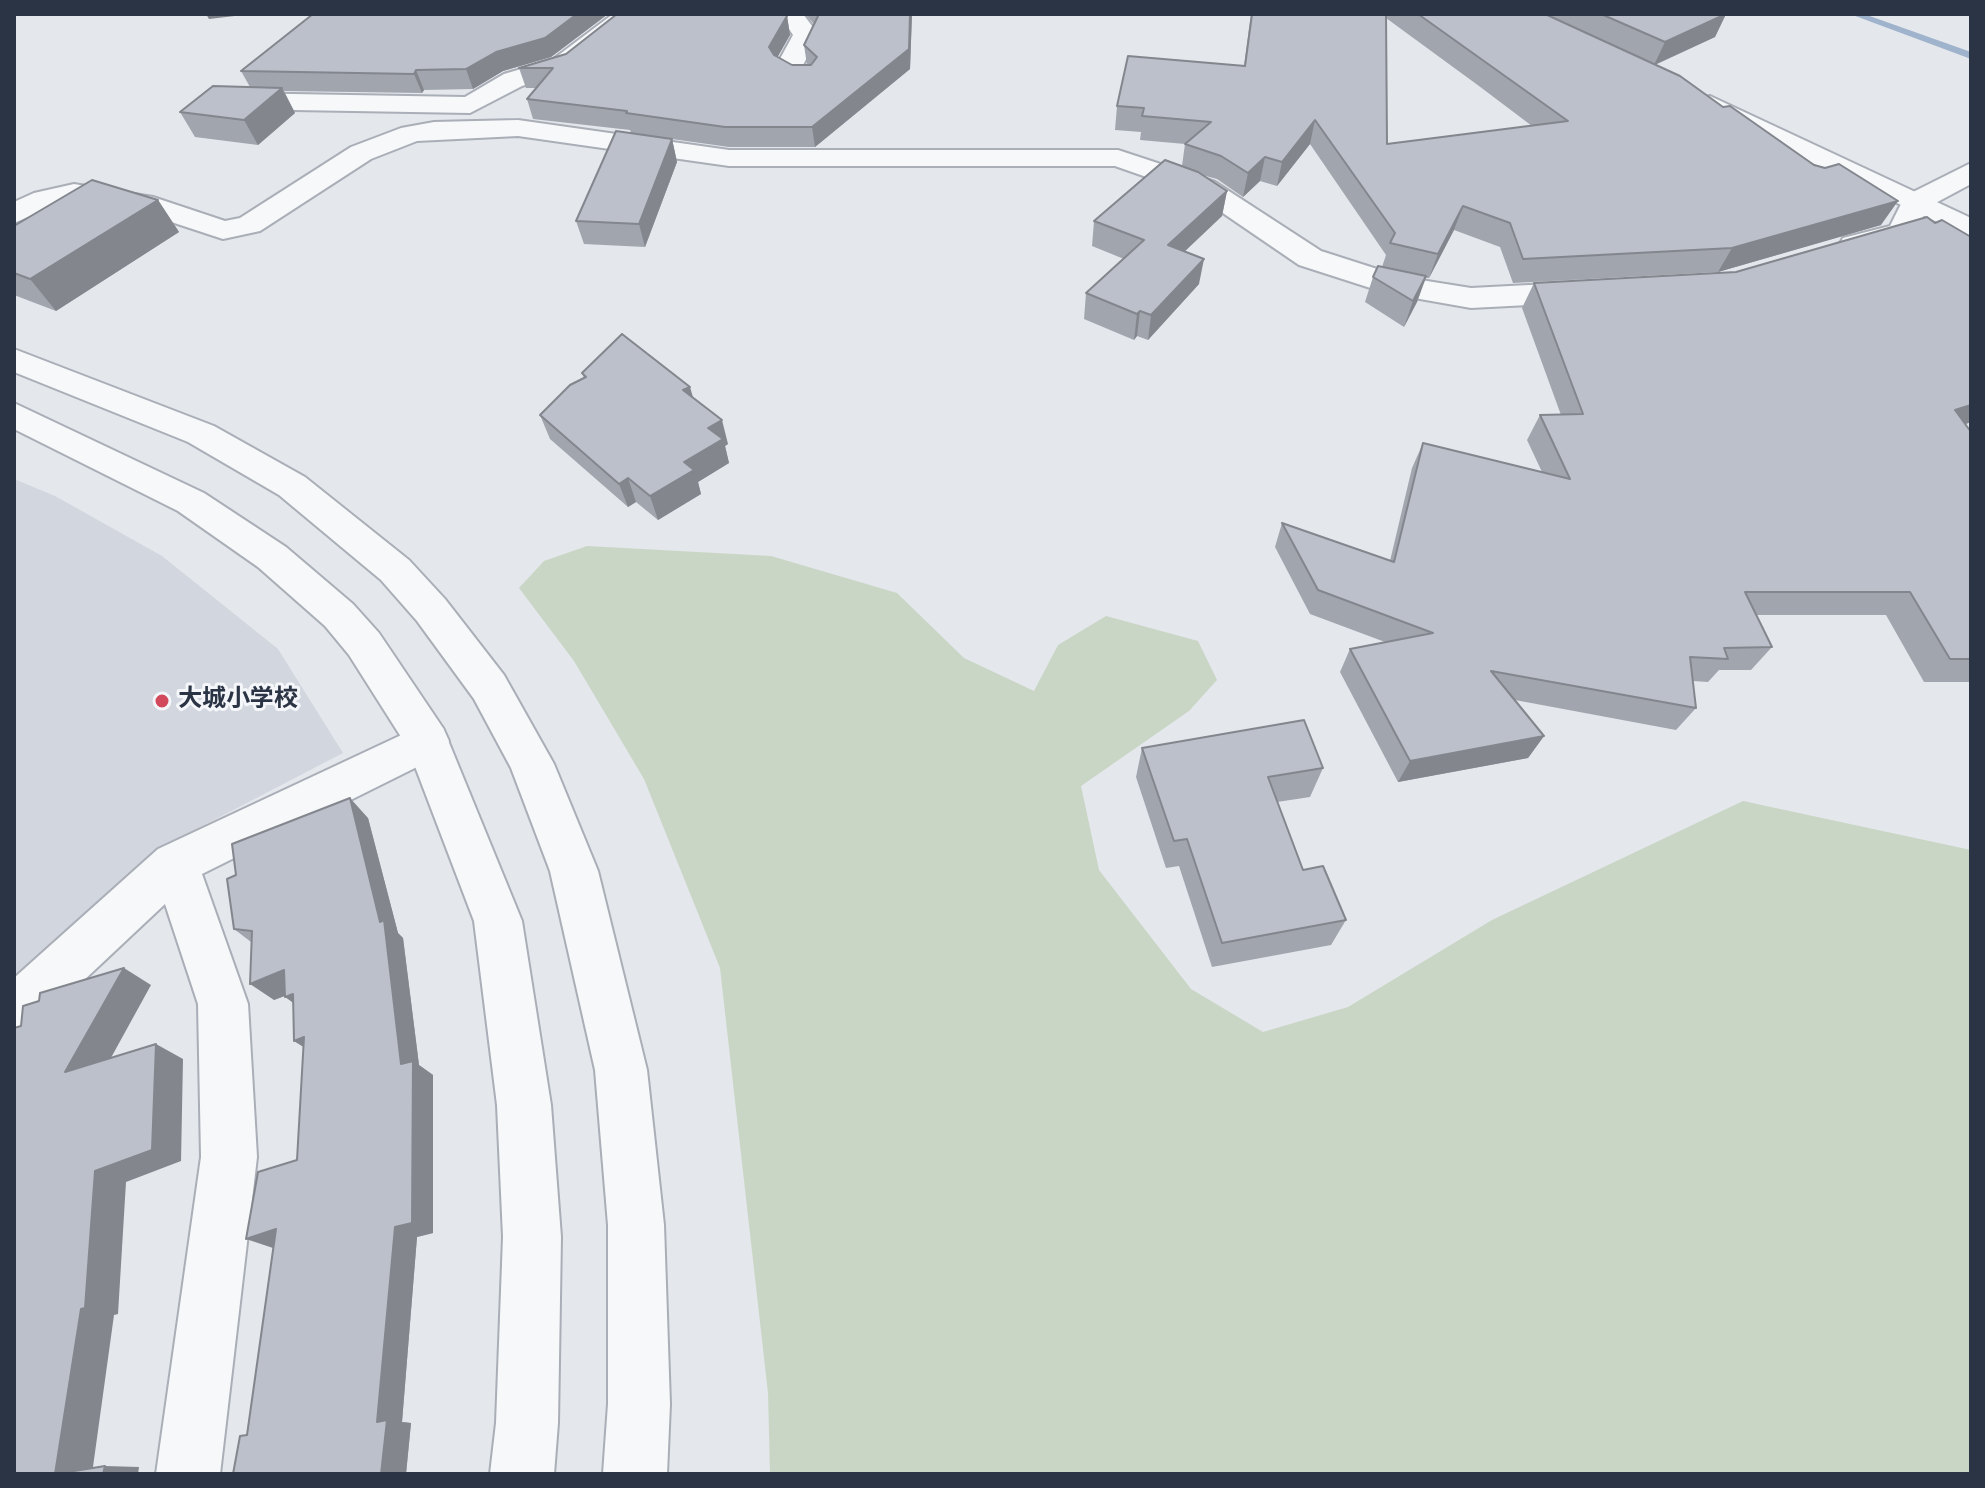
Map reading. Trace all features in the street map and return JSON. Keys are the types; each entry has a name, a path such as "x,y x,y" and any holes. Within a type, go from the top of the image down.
{"street":[{"path":"518,128 561,66 629,14"},
{"path":"791,14 806,35 788,68 804,75"},
{"path":"235,101 470,105 513,80 561,66"},
{"path":"1692,96 1971,229"},
{"path":"14,214 44,199 74,193 153,206 223,230 249,225 361,153 411,134 434,130 518,128 729,158 1118,158 1205,188 1310,258 1397,286 1471,298 1613,291"},
{"path":"1826,253 1902,232 1915,202 1971,172"},
{"path":"14,360 201,434 292,486 359,538 395,570 431,610 489,687 532,764 574,871 621,1070 636,1225 639,1404 635,1474"},
{"path":"14,415 191,502 272,557 339,615 364,644 427,741 498,921 522,1090 532,1237 527,1423 522,1474"},
{"path":"14,1012 175,864 427,741"},
{"path":"175,864 223,1004 229,1157 188,1474"}],"shaded area":[{"name":"大城小学校","path":"14,479 55,496 162,556 278,649 343,753 162,847 14,981"}],"green space":[{"path":"587,546 771,556 897,593 964,658 1034,691 1058,645 1106,616 1198,641 1217,680 1189,711 1081,786 1099,870 1191,989 1263,1032 1348,1007 1492,920 1743,801 1971,850 1971,1474 770,1474 768,1393 720,968 644,779 574,661 519,588 544,561"}],"building":[{"path":"313,14 577,14 545,38 496,52 466,69 416,70 414,74 241,71"},
{"path":"617,14 786,14 769,47 774,55 792,65 811,65 817,57 804,45 819,14 910,14 909,49 812,127 725,127 527,99 553,68 519,68 566,54"},
{"path":"1252,14 1386,14 1387,144 1568,121 1418,14 1545,14 1680,76 1723,107 1730,106 1814,165 1825,168 1839,164 1898,201 1732,248 1523,259 1510,223 1463,206 1438,254 1390,243 1395,233 1315,120 1282,162 1265,157 1248,173 1221,156 1185,144 1211,122 1142,116 1144,108 1117,106 1128,56 1245,66"},
{"path":"1601,14 1726,14 1665,42"},
{"path":"213,86 282,88 244,120 180,112"},
{"path":"616,131 672,139 639,224 576,221"},
{"path":"1165,160 1198,172 1227,191 1168,245 1204,259 1151,315 1140,311 1137,314 1086,293 1144,240 1094,221"},
{"path":"92,180 158,200 30,279 14,273 14,226"},
{"path":"1927,217 1935,223 1942,220 1971,237 1971,405 1955,410 1971,432 1971,659 1950,659 1910,592 1745,592 1772,647 1724,648 1728,659 1690,657 1696,708 1491,671 1544,736 1410,761 1350,649 1433,633 1318,590 1282,523 1394,562 1423,443 1570,479 1540,415 1583,414 1534,283 1736,272"},
{"path":"1378,266 1426,276 1413,301 1373,277"},
{"path":"622,334 690,387 683,390 722,420 708,428 723,439 684,462 694,470 650,496 628,478 619,484 540,415 570,385 586,377 582,373"},
{"path":"1304,720 1323,768 1268,777 1303,870 1323,866 1346,920 1222,943 1187,839 1174,841 1142,748"},
{"path":"350,798 380,922 384,920 401,1064 413,1061 412,1223 395,1227 377,1422 387,1420 381,1474 233,1474 240,1436 247,1435 276,1229 246,1239 258,1172 297,1160 304,1037 294,1041 293,994 285,997 284,970 250,984 252,931 234,929 227,879 236,875 232,844"},
{"path":"124,968 65,1072 156,1044 152,1150 95,1171 85,1308 81,1309 55,1474 14,1474 14,1028 21,1026 23,1006 39,1001 40,993"},
{"path":"105,1466 103,1474 56,1474"}],"waterway":[{"path":"1855,14 1971,56"}],"place":[{"name":"大城小学校","path":"162,701"}]}
